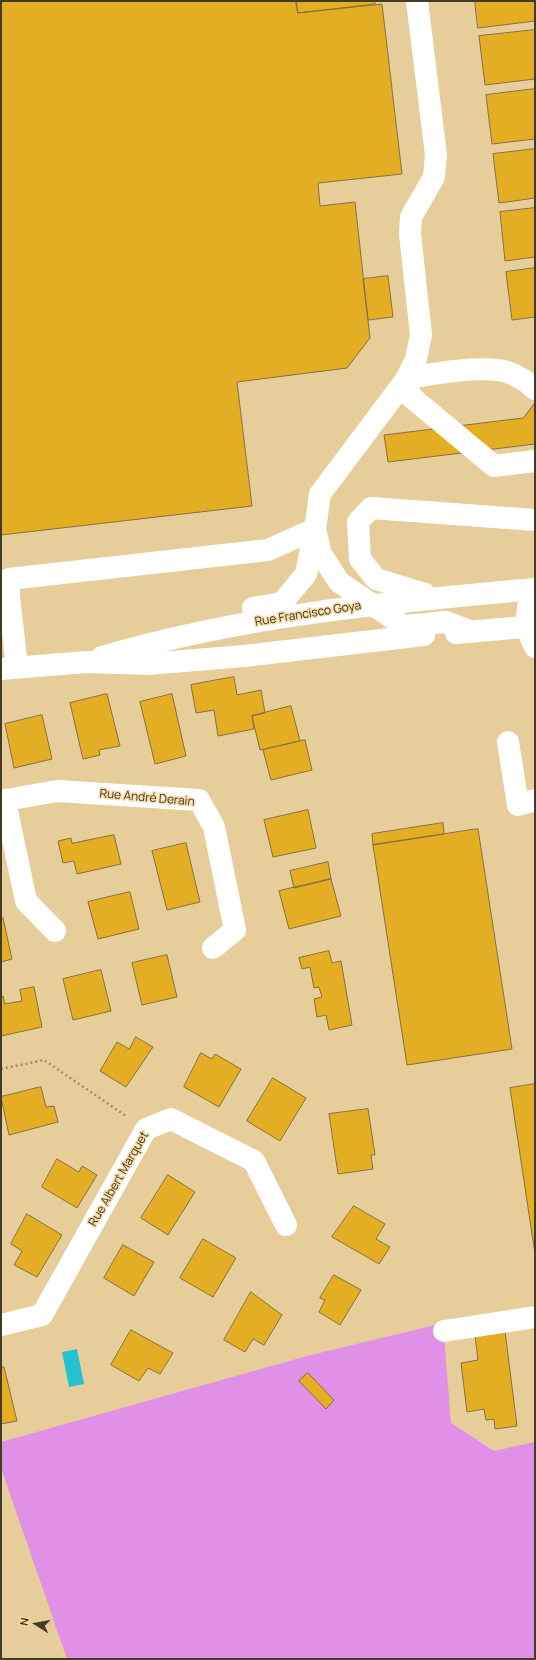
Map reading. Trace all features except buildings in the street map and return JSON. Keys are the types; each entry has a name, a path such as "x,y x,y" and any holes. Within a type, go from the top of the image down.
{"street":[{"path":"143,644 188,619 282,603 306,574 320,494 406,378 416,359 421,335 410,234 412,217 434,177 436,155 417,1"},
{"path":"406,378 442,372 498,370 527,381 535,389"},
{"path":"406,378 410,396 494,466 535,461"},
{"path":"435,598 376,579 360,559 358,522 371,508 535,520"},
{"path":"315,529 321,554 339,582 404,626 446,622 470,631"},
{"path":"9,668 9,579 268,550 315,529"},
{"name":"Rue Francisco Goya","path":"86,662 143,644 214,629 372,604 535,589"},
{"path":"535,599 528,607 535,647"},
{"name":"Rue Francisco Goya","path":"9,668 86,662 148,664 244,656 470,631 531,626"},
{"path":"508,742 526,803"},
{"name":"Rue André Derain","path":"55,931 26,900 3,801 57,791 199,800 214,827 235,930 213,948"},
{"name":"Rue Albert Marquet","path":"1,1325 42,1315 146,1129 171,1119 254,1161 286,1225"},
{"path":"444,1331 535,1318"}],"path":[{"path":"1,1069 44,1060 146,1129"}],"shaded area":[{"path":"443,1323 451,1423 494,1451 535,1442 535,1659 67,1659 1,1468 1,1442 307,1356"}],"water":[{"path":"77,1349 84,1384 69,1387 62,1352"}]}
